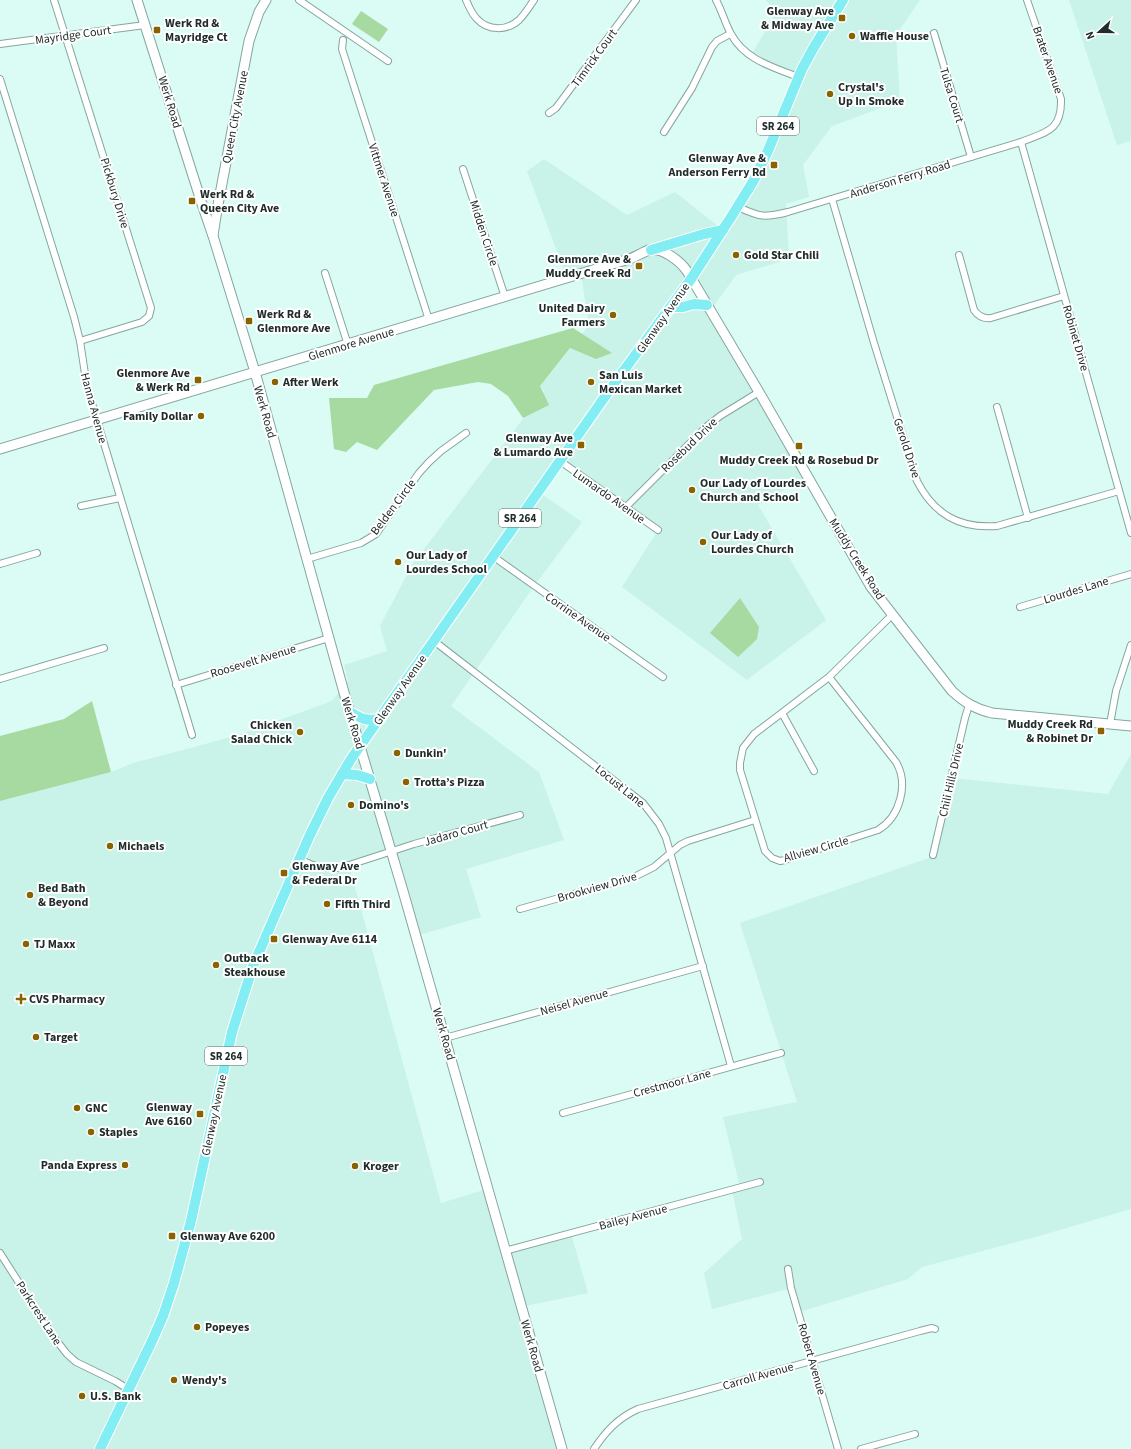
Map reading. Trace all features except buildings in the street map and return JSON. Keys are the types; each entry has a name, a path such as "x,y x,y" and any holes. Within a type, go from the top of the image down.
{"main road":[{"name":"Glenway Avenue","path":"100,1449 161,1320 176,1277 191,1221 226,1058 242,997 253,966 299,859 328,798 360,747 560,462 691,279 723,230 754,180 768,153 798,77 814,47 843,0"},
{"path":"651,250 704,234 723,230"},
{"path":"671,307 683,307 694,304 707,305"},
{"path":"350,712 365,720 380,719"},
{"path":"342,774 357,775 370,779"}],"street":[{"name":"Pickbury Drive","path":"54,0 151,308 149,316 142,322 80,341"},
{"name":"Werk Road","path":"138,0 255,372 350,712 392,852 562,1449"},
{"name":"Queen City Avenue","path":"213,236 249,41 259,12 266,0"},
{"path":"299,0 388,61"},
{"path":"466,0 472,14 481,23 498,29 510,26 520,19 534,0"},
{"name":"Timrick Court","path":"549,113 556,108 636,0"},
{"path":"716,0 722,10 730,34 742,48 762,63 798,77"},
{"name":"Brater Avenue","path":"1027,0 1061,99 1058,122"},
{"name":"Mayridge Court","path":"0,44 145,25"},
{"name":"Tulsa Court","path":"934,33 971,157"},
{"path":"664,132 692,88 712,47 717,41 730,34"},
{"name":"Vittmer Avenue","path":"343,40 342,49 429,320"},
{"name":"Hanna Avenue","path":"0,79 74,317 80,341 85,378 192,735"},
{"name":"Anderson Ferry Road","path":"738,206 754,215 776,215 1021,142 1053,128 1058,122"},
{"name":"Robinet Drive","path":"1021,142 1131,533"},
{"name":"Midden Circle","path":"463,169 505,297"},
{"name":"Gerold Drive","path":"832,199 874,343 917,481 922,492 928,499 944,514 952,519 973,526 985,527 997,526 1028,518 1119,491"},
{"path":"651,250 663,252 676,259 684,266 691,279"},
{"name":"Glenmore Avenue","path":"0,449 636,257 651,250"},
{"path":"959,255 974,310 983,318 991,318 1064,296"},
{"path":"325,273 348,345"},
{"name":"Muddy Creek Road","path":"691,279 759,392 871,587 952,691 969,705 992,714 1131,726"},
{"name":"Rosebud Drive","path":"626,507 706,427 720,416 759,392"},
{"path":"997,407 1028,518"},
{"name":"Belden Circle","path":"307,559 361,543 376,534 419,473 440,451 466,433"},
{"name":"Lumardo Avenue","path":"560,462 658,530"},
{"path":"81,506 120,498"},
{"path":"0,564 37,553"},
{"name":"Corrine Avenue","path":"494,557 663,676"},
{"name":"Lourdes Lane","path":"1020,607 1131,574"},
{"name":"Allview Circle","path":"830,677 899,767 902,780 902,790 894,814 884,826 878,830 780,861 772,858 765,851 740,770 740,754 747,741 754,734 830,677 892,615"},
{"name":"Roosevelt Avenue","path":"176,685 329,638"},
{"name":"Locust Lane","path":"434,641 643,803 659,824 666,838 731,1066"},
{"path":"1110,724 1116,691 1131,645"},
{"path":"0,679 104,648"},
{"name":"Chili Hills Drive","path":"933,856 969,705"},
{"path":"782,713 814,771"},
{"name":"Jadaro Court","path":"299,859 322,868 335,869 520,814"},
{"name":"Brookview Drive","path":"520,909 634,877 654,867 680,845 688,841 755,820"},
{"name":"Neisel Avenue","path":"445,1038 703,966"},
{"name":"Crestmoor Lane","path":"563,1113 781,1052"},
{"name":"Bailey Avenue","path":"505,1251 760,1182"},
{"name":"Parkcrest Lane","path":"0,1253 60,1346 76,1362 128,1389"},
{"name":"Robert Avenue","path":"788,1269 792,1288 838,1449"},
{"name":"Carroll Avenue","path":"594,1449 607,1430 638,1409 920,1330 932,1328 936,1329"},
{"path":"861,1449 915,1434"}],"shaded area":[{"path":"766,0 920,0 896,35 900,101 832,126 803,165 809,197 786,204 789,259 736,275 711,310 807,476 758,505 826,620 747,680 622,587 658,530 560,462 539,492 582,522 534,586 451,706 539,772 564,840 466,869 481,917 416,936 392,852 349,865 441,1203 487,1189 505,1251 571,1233 588,1293 521,1307 562,1449 0,1449 0,801 111,772 133,763 238,735 332,701 348,681 344,665 387,651 380,626 412,565 544,391 540,386 589,325 581,274 567,278 527,171 544,159 627,215 675,192 723,230 733,214 798,77 751,56 776,12","holes":["691,279 707,305 671,307"]},
{"path":"1069,0 1131,0 1131,141 1117,145"},
{"path":"1131,754 1131,1209 1039,1236 922,1267 908,1279 799,1312 791,1288 712,1309 704,1273 742,1239 732,1190 740,1187 723,1117 797,1102 740,923 933,856 951,778 1108,794"}],"green space":[{"path":"361,11 388,29 379,42 352,24"},
{"path":"573,328 612,353 596,359 570,348 540,386 549,405 523,418 508,396 491,384 478,382 434,390 377,450 357,442 346,452 334,449 329,398 367,398 374,385"},
{"path":"740,598 759,627 757,639 738,657 710,633"},
{"path":"92,701 111,772 0,801 0,736 64,719"}],"place":[{"name":"Glenway Ave & Midway Ave","path":"842,18"},
{"name":"Werk Rd & Mayridge Ct","path":"157,30"},
{"name":"Waffle House","path":"852,36"},
{"name":"Crystal's Up In Smoke","path":"830,94"},
{"name":"Glenway Ave & Anderson Ferry Rd","path":"774,165"},
{"name":"Werk Rd & Queen City Ave","path":"192,201"},
{"name":"Gold Star Chili","path":"736,255"},
{"name":"Glenmore Ave & Muddy Creek Rd","path":"639,266"},
{"name":"United Dairy Farmers","path":"613,315"},
{"name":"Werk Rd & Glenmore Ave","path":"249,321"},
{"name":"Glenmore Ave & Werk Rd","path":"198,380"},
{"name":"After Werk","path":"275,382"},
{"name":"San Luis Mexican Market","path":"591,382"},
{"name":"Family Dollar","path":"201,416"},
{"name":"Glenway Ave & Lumardo Ave","path":"581,445"},
{"name":"Muddy Creek Rd & Rosebud Dr","path":"799,446"},
{"name":"Our Lady of Lourdes Church and School","path":"692,490"},
{"name":"Our Lady of Lourdes Church","path":"703,542"},
{"name":"Our Lady of Lourdes School","path":"398,562"},
{"name":"Muddy Creek Rd & Robinet Dr","path":"1101,731"},
{"name":"Chicken Salad Chick","path":"300,732"},
{"name":"Dunkin'","path":"397,753"},
{"name":"Trotta’s Pizza","path":"406,782"},
{"name":"Domino's","path":"351,805"},
{"name":"Michaels","path":"110,846"},
{"name":"Glenway Ave & Federal Dr","path":"284,873"},
{"name":"Bed Bath & Beyond","path":"30,895"},
{"name":"Fifth Third","path":"327,904"},
{"name":"Glenway Ave 6114","path":"274,939"},
{"name":"TJ Maxx","path":"26,944"},
{"name":"Outback Steakhouse","path":"216,965"},
{"name":"CVS Pharmacy","path":"21,999"},
{"name":"Target","path":"36,1037"},
{"name":"GNC","path":"77,1108"},
{"name":"Glenway Ave 6160","path":"200,1114"},
{"name":"Staples","path":"91,1132"},
{"name":"Panda Express","path":"125,1165"},
{"name":"Kroger","path":"355,1166"},
{"name":"Glenway Ave 6200","path":"172,1236"},
{"name":"Popeyes","path":"197,1327"},
{"name":"Wendy's","path":"174,1380"},
{"name":"U.S. Bank","path":"82,1396"}]}
